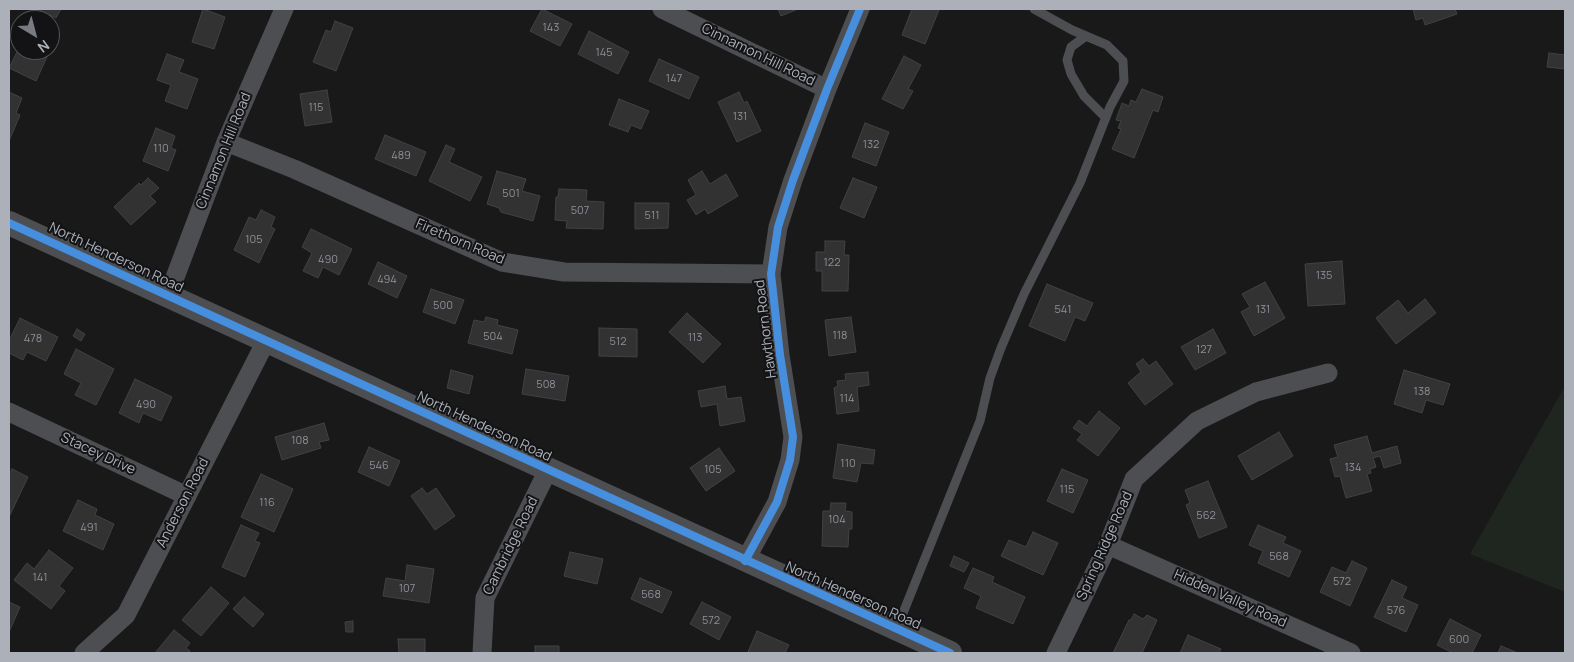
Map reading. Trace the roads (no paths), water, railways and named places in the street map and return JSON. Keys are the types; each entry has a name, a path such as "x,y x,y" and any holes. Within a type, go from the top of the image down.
{"street":[{"name":"Cinnamon Hill Road","path":"168,296 226,142 284,9"},
{"name":"Cinnamon Hill Road","path":"662,9 827,88"},
{"name":"Hawthorn Road","path":"745,561 777,502 790,460 793,437 780,354 771,274 778,227 827,88 860,9"},
{"name":"Firethorn Road","path":"226,142 294,169 502,262 564,272 771,274"},
{"name":"North Henderson Road","path":"9,223 745,561 950,653"},
{"name":"Anderson Road","path":"84,653 126,615 266,341"},
{"name":"Spring Ridge Road","path":"1056,653 1108,545 1134,479 1197,421 1256,392 1328,373"},
{"name":"Stacey Drive","path":"9,412 187,496"},
{"name":"Cambridge Road","path":"482,653 485,598 548,470"},
{"name":"Hidden Valley Road","path":"1108,545 1351,653"}],"lane":[{"path":"896,629 980,422 990,378 1001,348 1024,294 1080,183 1110,106 1124,81 1123,61 1107,45 1034,9"},
{"path":"1086,36 1071,46 1067,60 1071,74 1084,96 1106,118"}]}
